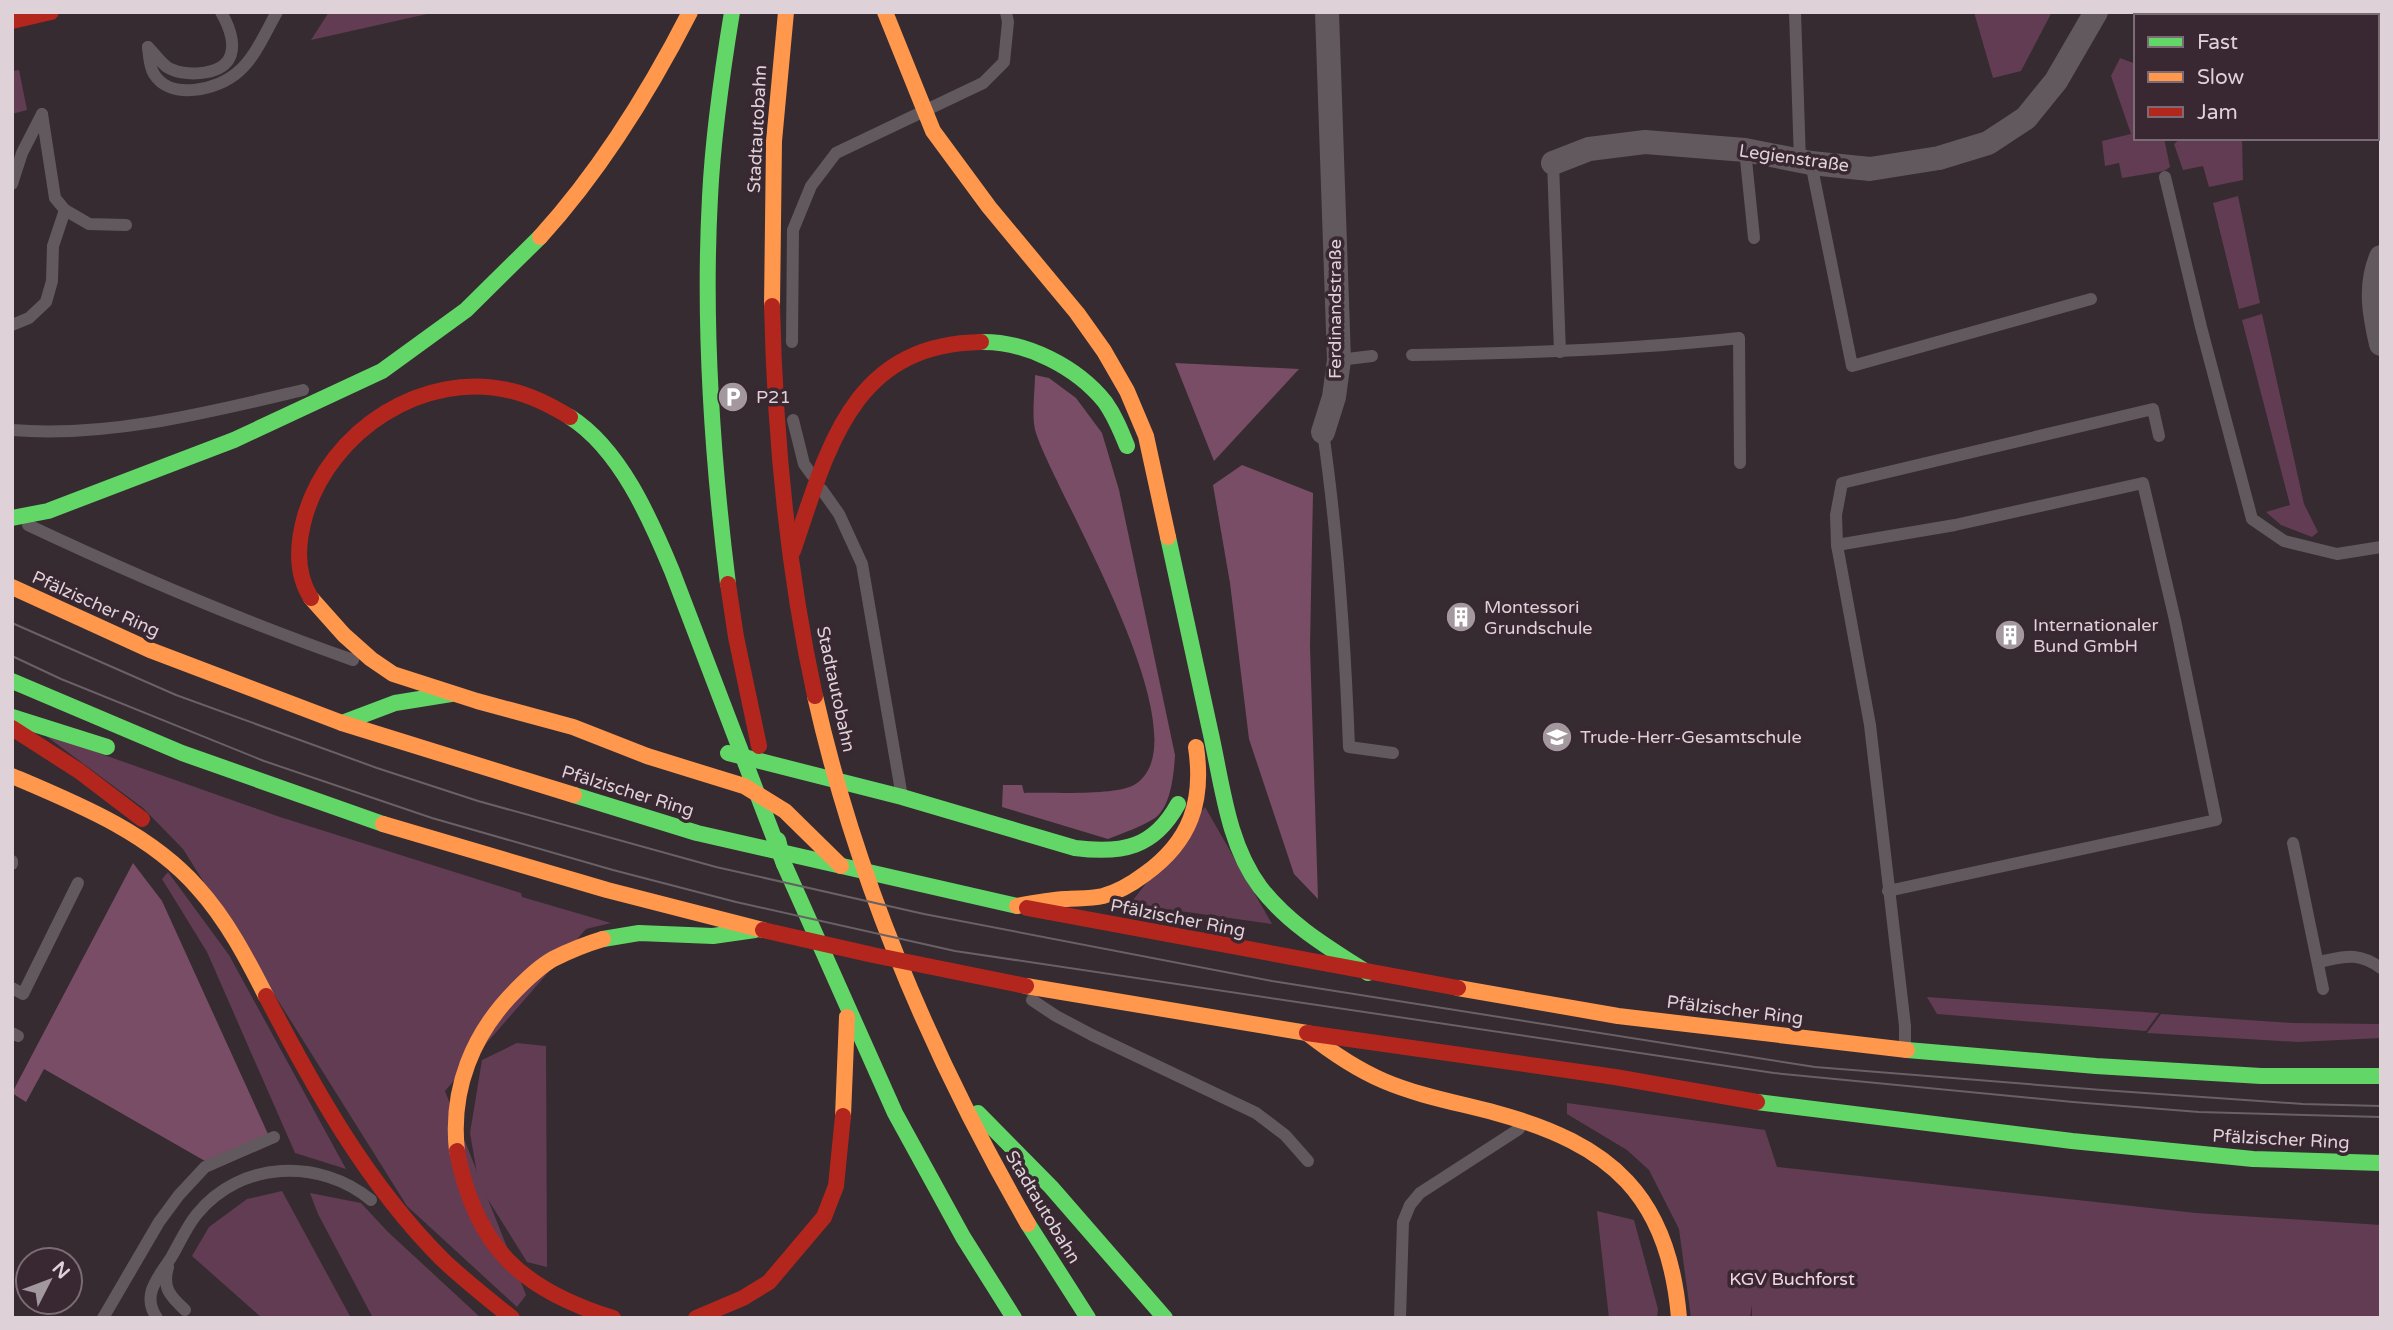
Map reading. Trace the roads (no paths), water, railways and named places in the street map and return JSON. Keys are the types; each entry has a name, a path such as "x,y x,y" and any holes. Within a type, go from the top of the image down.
{"main road":[{"path":"12,21 51,12"},
{"path":"12,518 48,511 234,440 382,371 407,355 466,310 542,235 597,168 656,78 690,12"},
{"path":"732,12 722,66 709,195 707,310 710,420 735,635 784,864"},
{"name":"Stadtautobahn","path":"786,12 777,78 771,297 781,480 799,611 822,723 842,806 868,884 916,1005 993,1164 1088,1318"},
{"path":"886,12 932,129 982,198 1086,321 1128,390 1146,436 1226,802 1248,869 1270,900 1306,933 1368,973"},
{"path":"791,556 844,419 860,396 881,374 904,358 929,348 961,341 994,341 1026,348 1057,362 1089,385 1109,408 1135,466 1171,625"},
{"path":"841,866 802,824 778,805 744,786 647,756 592,733 451,694 393,674 353,643 322,614 304,589 296,559 300,530 311,497 327,466 347,439 392,408 430,393 471,387 505,389 544,402 580,424 615,461 654,525 784,864 895,1113 963,1237 1014,1318"},
{"path":"51,492 116,485"},
{"name":"Pfälzischer Ring","path":"12,587 150,650 342,723 697,833 1017,906 1368,973 1618,1016 1905,1050 2096,1066 2260,1076 2381,1076"},
{"name":"Pfälzischer Ring","path":"12,681 54,701 265,785 401,830 593,888 755,930 1005,982 1307,1033 1615,1077 1798,1109 2253,1159 2381,1163"},
{"path":"342,723 415,697 451,694"},
{"path":"12,717 125,752"},
{"path":"12,729 73,765 115,796 153,828 182,872"},
{"path":"592,733 633,733"},
{"path":"708,748 902,797 1075,848 1100,852 1120,850 1151,837 1165,827 1181,796 1188,734 1201,768 1200,790 1195,812 1182,837 1168,855 1149,872 1108,894 1017,906"},
{"path":"150,758 265,785"},
{"path":"12,776 124,828 182,872 200,891 231,933 341,1133 405,1220 452,1268 512,1318"},
{"path":"613,1318 583,1310 538,1287 515,1269 473,1213 460,1176 454,1134 462,1074 476,1041 497,1008 551,960 599,939 638,933 716,937 755,930"},
{"path":"696,1318 743,1298 769,1282 824,1216 836,1186 843,1120 848,1007"},
{"path":"1307,1033 1331,1052 1385,1082 1531,1124 1592,1151 1618,1171 1642,1198 1660,1227 1672,1258 1678,1288 1679,1318"},
{"path":"959,1096 1009,1141 1166,1318"}],"street":[{"name":"Ferdinandstraße","path":"1323,432 1334,397 1339,359 1327,12"},
{"name":"Legienstraße","path":"1553,163 1589,149 1645,142 1745,150 1805,162 1870,169 1938,158 1988,143 2026,118 2056,82 2096,12"},
{"path":"2381,257 2373,282 2375,318 2381,344"}],"lane":[{"path":"221,12 229,25 232,41 227,63 201,74 186,74 168,68 148,47 155,77 175,88 187,90 205,89 222,83 238,73 245,64 277,12"},
{"path":"792,355 793,230 811,186 836,153 983,83 1004,62 1008,22 1006,12"},
{"path":"1795,12 1805,162 1852,366 2091,299"},
{"path":"12,184 22,153 43,114 55,198 65,210 89,224 126,225"},
{"path":"1745,150 1754,238"},
{"path":"1553,163 1560,352"},
{"path":"2165,177 2252,519 2284,541 2337,554 2381,547"},
{"path":"12,325 29,318 46,302 52,281 52,246 65,210"},
{"path":"1412,355 1560,352 1739,338 1740,463"},
{"path":"1339,359 1372,356"},
{"path":"12,430 66,431 141,424 288,394 382,371"},
{"path":"1905,1050 1906,1026 1870,725 1838,545 1836,515 1842,483 2153,409 2159,436"},
{"path":"793,414 804,464 839,514 862,564 902,797"},
{"name":"Ferdinandstraße","path":"1323,432 1332,490 1345,645 1349,747 1393,753"},
{"path":"1838,545 1955,525 2143,483 2175,620 2216,820 1888,891"},
{"path":"12,518 283,636 393,674"},
{"path":"2293,843 2323,989"},
{"path":"12,989 23,994 78,883"},
{"path":"2318,962 2352,956 2369,959 2381,968"},
{"path":"1005,982 1056,1016 1256,1113 1285,1135 1308,1161"},
{"path":"1400,1318 1403,1222 1410,1205 1420,1193 1511,1131 1531,1124"},
{"path":"103,1318 159,1222 196,1176 205,1167 274,1137"},
{"path":"157,1318 150,1307 149,1299 160,1272 196,1215 223,1190 242,1180 270,1171 304,1171 344,1181 377,1205 405,1220"},
{"path":"170,1259 165,1278 166,1288 170,1297 185,1310"}],"tram line":[{"path":"12,623 176,695 377,768 478,801 716,867 924,914 1272,981 1815,1067 2303,1104 2381,1106"},
{"path":"12,656 61,679 264,761 432,818 736,902 955,951 1774,1073 2199,1112 2381,1117"}],"place":[{"name":"P21","path":"733,397"},
{"name":"Montessori Grundschule","path":"1461,617"},
{"name":"Internationaler Bund GmbH","path":"2010,635"},
{"name":"Trude-Herr-Gesamtschule","path":"1557,737"}],"park label":[{"name":"KGV Buchforst","path":"1792,1279"}]}
